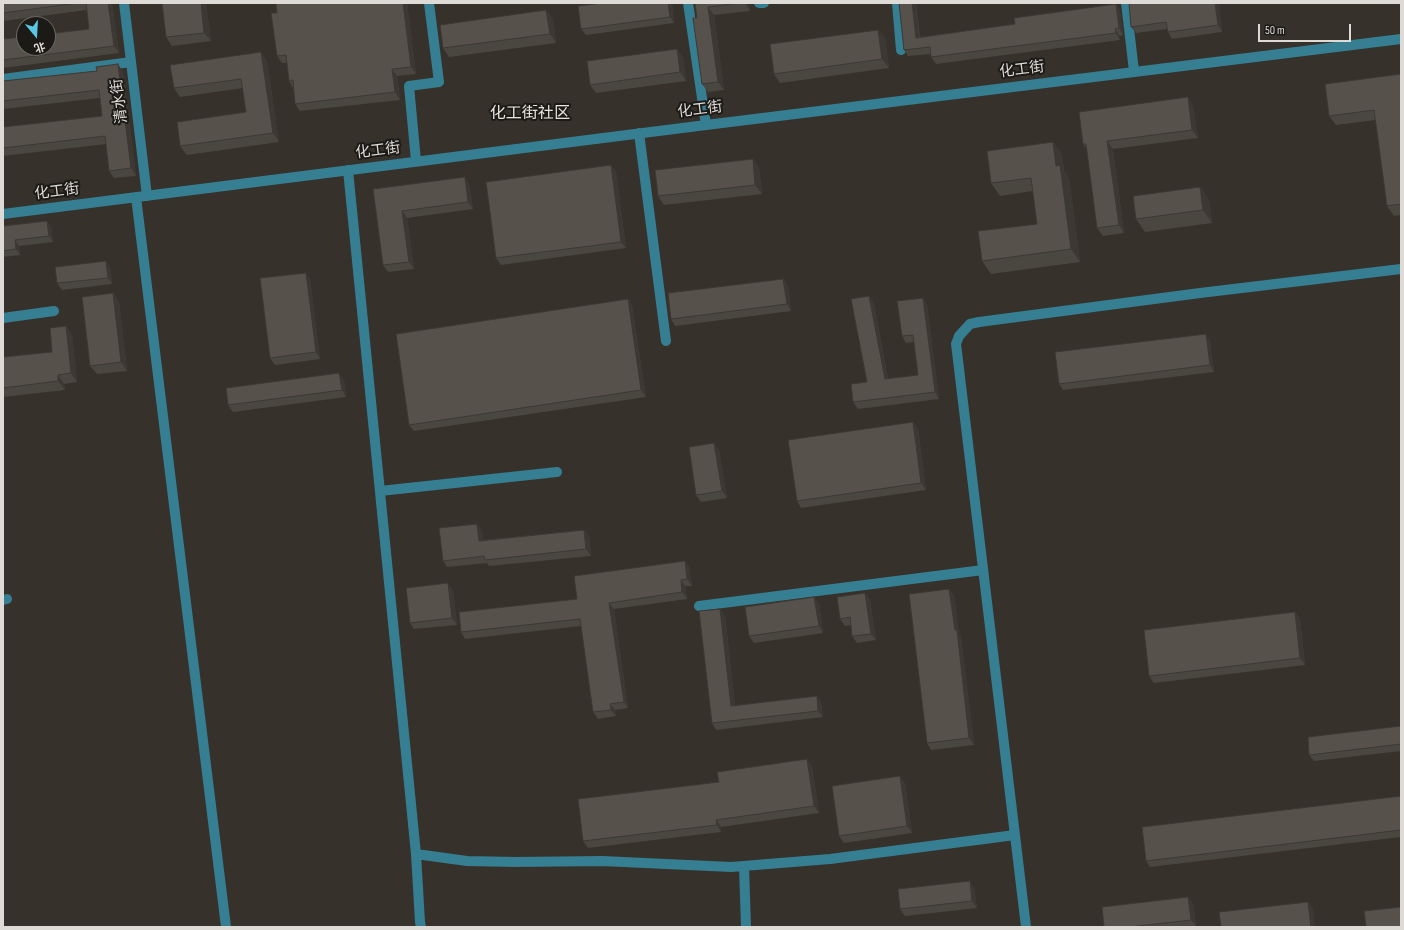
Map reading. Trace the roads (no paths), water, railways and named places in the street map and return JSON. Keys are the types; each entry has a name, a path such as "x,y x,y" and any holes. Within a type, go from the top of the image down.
{"street":[{"name":"清水街","path":"124,3 147,196"},
{"path":"416,161 409,86 439,82 429,3"},
{"path":"688,3 706,124"},
{"path":"759,3 764,3"},
{"path":"897,3 901,50"},
{"path":"1126,3 1134,72"},
{"name":"化工街","path":"3,214 706,124 1401,39"},
{"path":"3,79 131,62"},
{"path":"639,133 666,341"},
{"path":"348,170 416,854 421,927"},
{"path":"136,197 226,927"},
{"path":"1026,927 956,344 959,336 970,324 979,322 1192,294 1401,269"},
{"path":"3,318 54,311"},
{"path":"380,491 557,472"},
{"path":"699,606 983,570"},
{"path":"416,854 467,861 602,861 731,867 830,859 1015,835"},
{"path":"744,866 746,927"}],"district":[{"name":"化工街社区","path":"530,114"}]}
